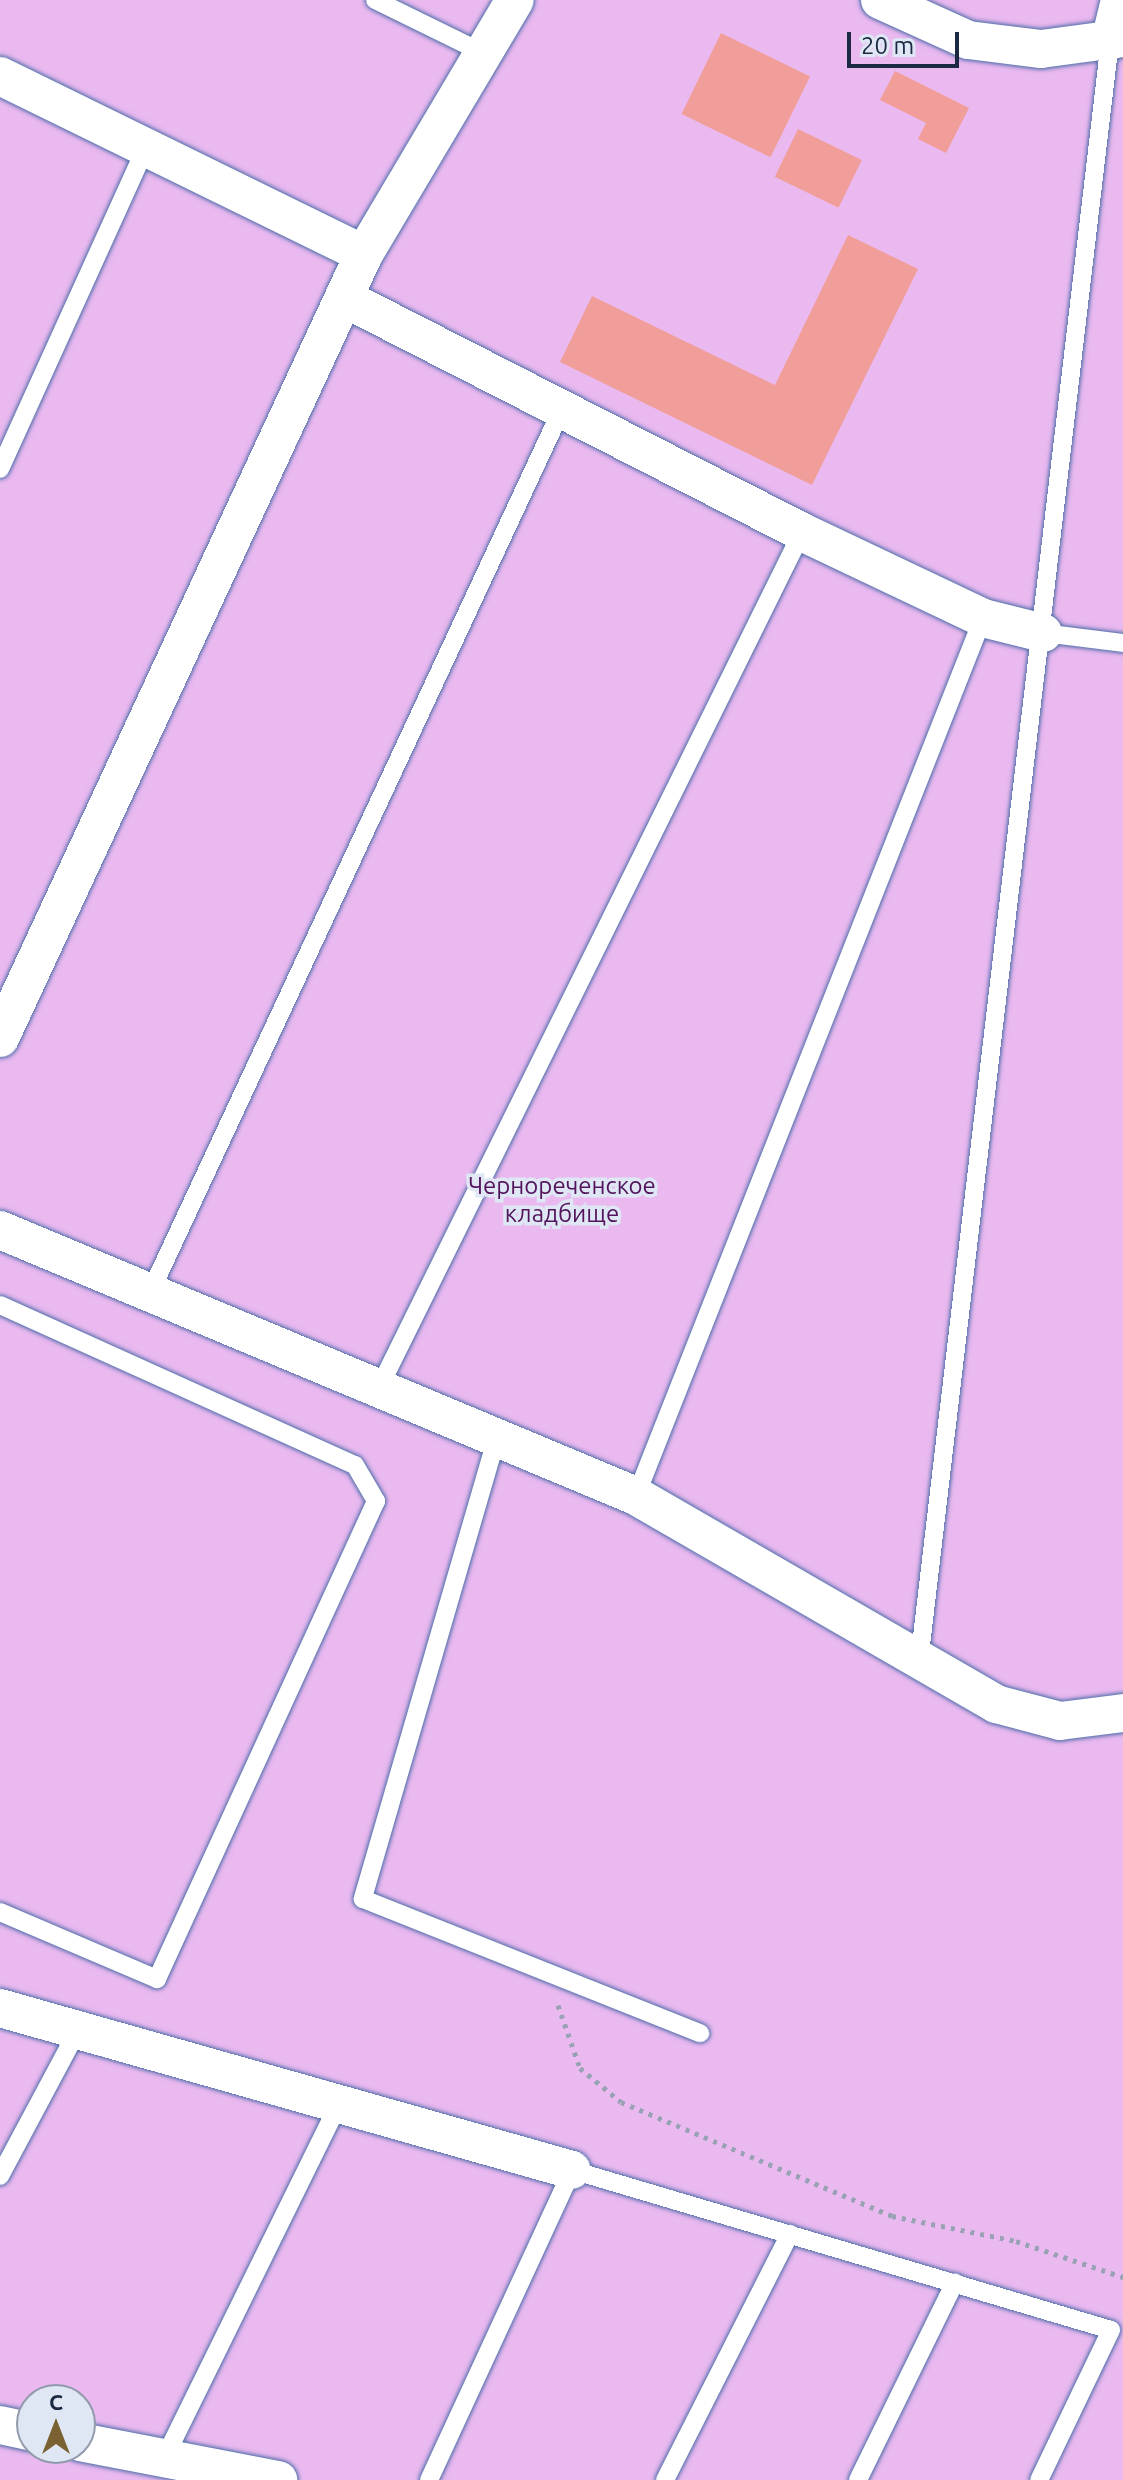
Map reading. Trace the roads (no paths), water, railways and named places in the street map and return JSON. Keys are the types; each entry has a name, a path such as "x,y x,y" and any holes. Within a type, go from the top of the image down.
{"street":[{"path":"0,1038 364,254 515,0"},
{"path":"880,0 968,40 1041,49 1116,39 1120,0"},
{"path":"0,76 364,254"},
{"path":"344,298 802,532 983,618 1043,633"},
{"path":"0,1230 377,1392 636,1496 996,1704 1060,1721 1123,1713"},
{"path":"0,2008 572,2170"},
{"path":"96,2448 159,2470 278,2480"}],"lane":[{"path":"375,0 483,53"},
{"path":"919,1662 1116,39"},
{"path":"0,469 146,147"},
{"path":"149,1295 562,409"},
{"path":"377,1392 802,532"},
{"path":"636,1496 983,618"},
{"path":"1043,633 1123,643"},
{"path":"0,1305 355,1465 376,1501 157,1979 0,1912"},
{"path":"496,1440 363,1899 700,2033"},
{"path":"0,2176 78,2030"},
{"path":"159,2470 338,2106"},
{"path":"429,2480 572,2170 1111,2330 1039,2480"},
{"path":"665,2480 790,2234"},
{"path":"858,2480 955,2282"}],"park label":[{"name":"Чернореченское кладбище","path":"562,1200"}]}
